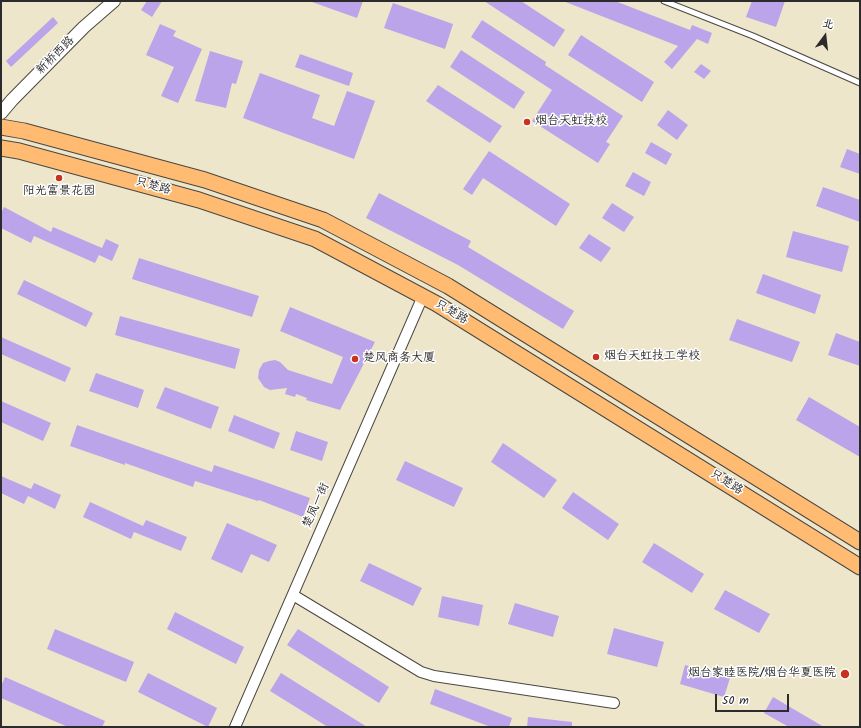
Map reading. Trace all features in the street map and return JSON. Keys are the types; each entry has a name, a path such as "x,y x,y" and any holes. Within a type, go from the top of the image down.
{"main road":[{"name":"只楚路","path":"1,127 24,131 206,180 323,220 448,286 860,542"},
{"name":"只楚路","path":"1,148 20,151 199,200 315,240 444,308 860,566"}],"street":[{"name":"新桥西路","path":"1,113 84,27 114,1"},
{"name":"楚凤一街","path":"235,727 423,296"},
{"path":"293,595 421,672 434,676 614,703"}],"lane":[{"path":"664,1 753,36 860,83"}],"building":[{"path":"147,1 162,1 152,17 141,10"},
{"path":"312,1 363,1 357,18"},
{"path":"484,1 521,1 565,30 554,47"},
{"path":"563,1 615,1 690,30 692,25 712,33 708,44 697,39 672,69 664,62 678,46"},
{"path":"752,1 785,1 776,27 746,17"},
{"path":"393,3 453,24 445,49 384,28"},
{"path":"53,17 58,23 11,67 6,61"},
{"path":"482,20 546,62 545,65 623,116 606,142 610,144 598,163 532,121 552,90 471,37"},
{"path":"160,24 176,31 173,36 202,49 178,103 161,96 174,67 146,55"},
{"path":"581,35 654,82 642,102 568,55"},
{"path":"461,50 525,92 514,109 450,67"},
{"path":"210,51 243,61 236,84 232,83 226,108 195,101"},
{"path":"300,54 353,73 349,86 295,67"},
{"path":"701,64 711,71 704,79 694,72"},
{"path":"260,73 320,95 312,118 334,126 347,91 375,101 354,159 243,118"},
{"path":"438,85 502,126 490,143 426,101"},
{"path":"668,110 688,125 677,140 657,125"},
{"path":"651,142 672,154 666,165 645,153"},
{"path":"847,149 860,154 860,174 840,167"},
{"path":"489,151 570,204 556,226 483,178 472,195 463,189"},
{"path":"633,172 651,182 644,196 625,186"},
{"path":"823,187 860,200 860,222 816,206"},
{"path":"379,193 471,241 468,247 574,311 563,329 458,265 366,218"},
{"path":"612,203 634,217 624,232 602,218"},
{"path":"4,207 51,232 53,227 102,248 106,239 119,245 112,261 99,255 95,263 34,236 31,243 1,228 1,213"},
{"path":"793,231 849,246 842,272 786,257"},
{"path":"589,234 611,248 601,262 579,248"},
{"path":"139,258 259,296 252,317 132,279"},
{"path":"763,274 821,295 815,314 756,293"},
{"path":"24,280 93,313 86,327 17,294"},
{"name":"楚风商务大厦","path":"290,307 375,342 340,410 306,400 307,398 296,394 295,397 285,394 287,388 270,390 264,387 258,378 259,370 263,363 275,360 280,362 288,370 332,384 343,357 280,331"},
{"path":"120,316 240,349 235,369 115,335"},
{"path":"737,319 800,342 792,362 729,340"},
{"path":"836,333 860,342 860,366 828,355"},
{"path":"1,337 71,368 65,382 1,354"},
{"path":"96,373 144,390 138,408 89,391"},
{"path":"165,387 219,407 211,429 156,408"},
{"path":"809,397 860,427 860,457 796,420"},
{"path":"1,401 51,423 43,441 1,422"},
{"path":"234,415 280,433 274,449 228,431"},
{"path":"77,425 212,472 214,465 310,498 303,517 259,500 258,501 195,481 193,487 125,463 125,465 70,446"},
{"path":"296,431 328,442 322,461 290,450"},
{"path":"503,443 557,480 544,498 491,462"},
{"path":"405,461 463,488 454,507 396,480"},
{"path":"1,476 31,489 34,483 61,495 55,509 28,496 24,504 1,493"},
{"path":"573,492 619,524 608,540 562,508"},
{"path":"90,502 143,526 146,520 187,537 181,551 134,532 131,539 83,517"},
{"path":"227,523 277,545 269,562 251,554 242,573 211,559"},
{"path":"654,543 704,574 692,593 642,562"},
{"path":"369,563 422,588 413,606 360,581"},
{"path":"725,590 770,614 759,633 714,609"},
{"path":"442,596 483,605 479,626 438,617"},
{"path":"515,603 559,616 553,637 508,624"},
{"path":"175,612 244,647 236,664 167,629"},
{"path":"614,628 664,642 657,667 607,654"},
{"path":"55,629 134,662 126,682 47,649"},
{"path":"298,629 389,687 379,703 287,645"},
{"path":"685,665 730,678 724,697 680,684"},
{"path":"148,673 217,708 208,727 138,692"},
{"path":"281,673 367,727 328,727 270,691"},
{"path":"5,677 105,721 102,727 68,727 1,698 1,686"},
{"path":"435,689 512,718 509,727 491,727 430,704"},
{"path":"773,697 824,727 789,727 764,713"},
{"path":"528,717 572,722 572,727 527,727"}],"place":[{"name":"烟台天虹技校","path":"527,122"},
{"name":"阳光富景花园","path":"59,178"},
{"name":"烟台天虹技工学校","path":"596,357"},
{"name":"楚风商务大厦","path":"355,359"},
{"name":"烟台家睦医院/烟台华夏医院","path":"845,674"}]}
